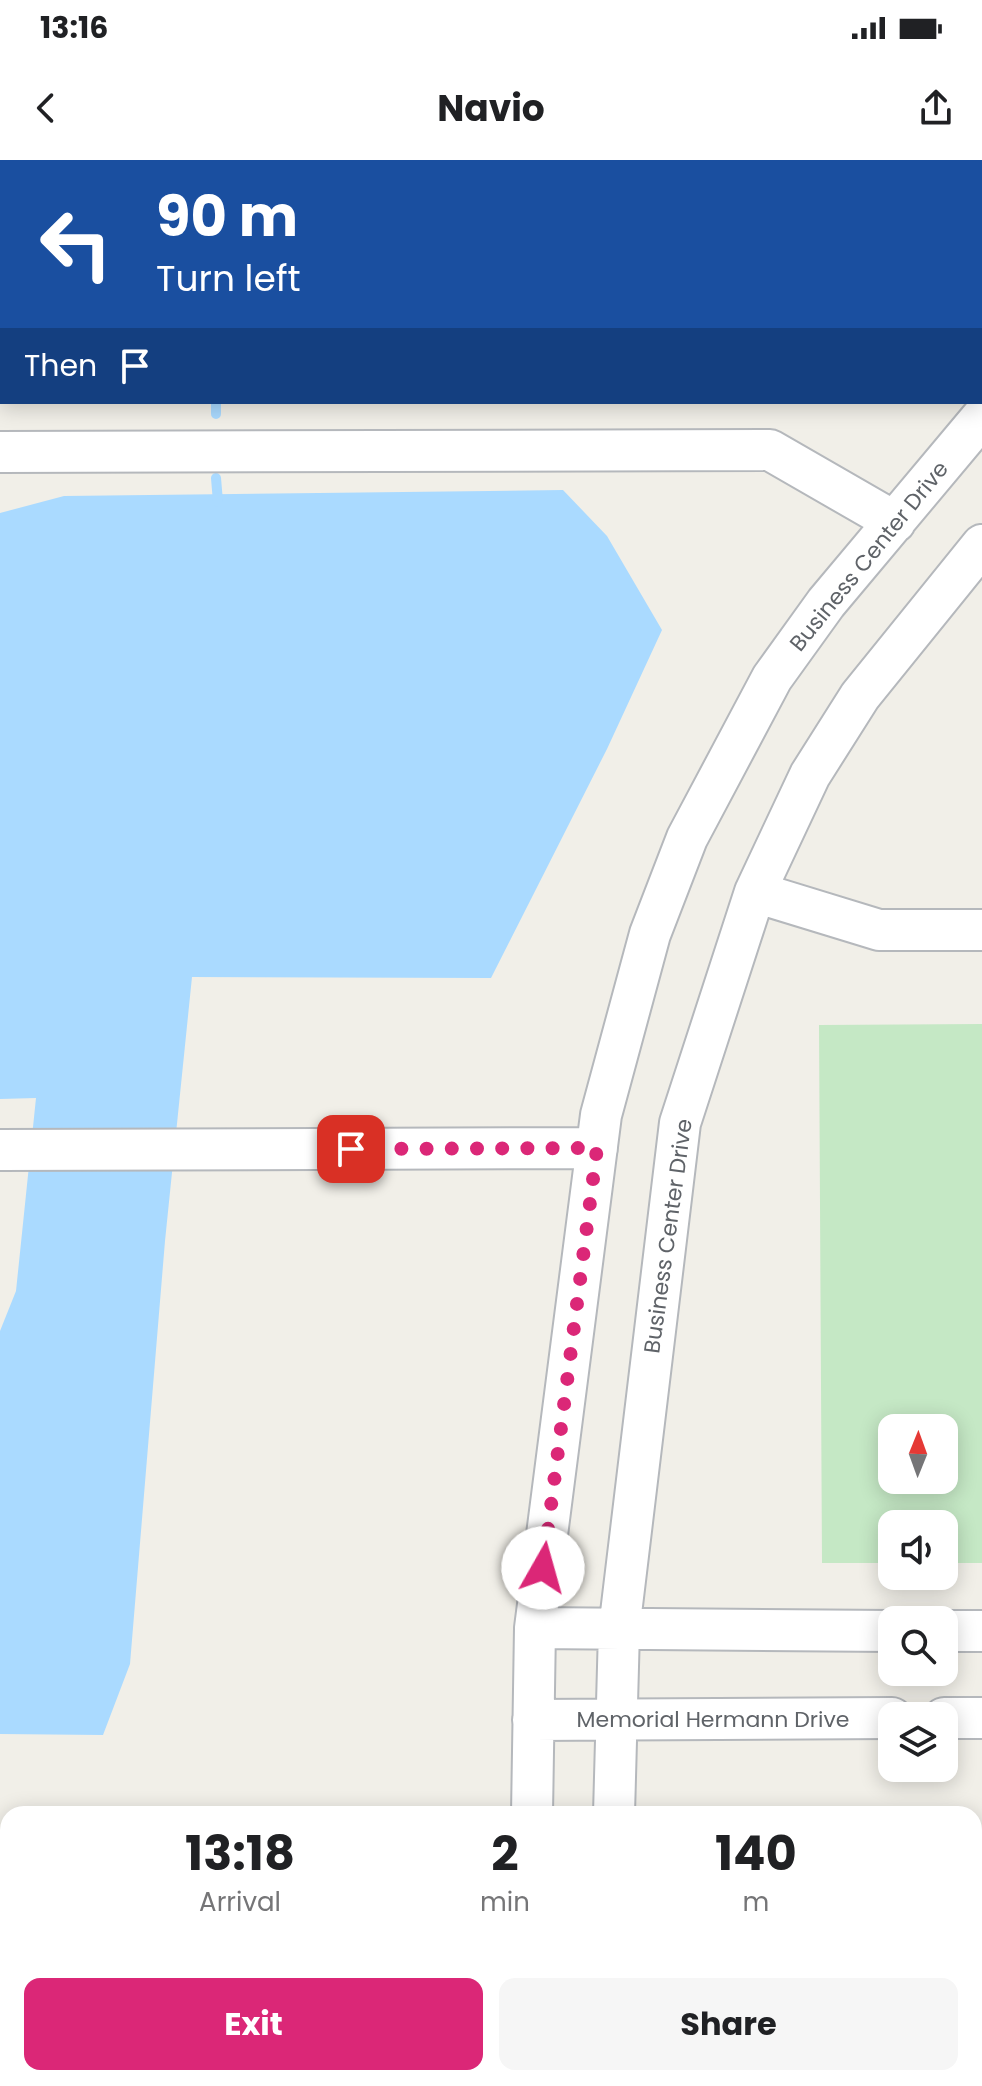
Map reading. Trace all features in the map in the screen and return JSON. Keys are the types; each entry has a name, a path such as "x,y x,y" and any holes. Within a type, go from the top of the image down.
{"street":[{"name":"Business Center Drive","path":"532,1806 535,1628 601,1115 650,934 687,838 772,678 826,603 982,417"},
{"path":"0,452 770,450 895,522"},
{"name":"Business Center Drive","path":"614,1806 614,1718 619,1630 680,1123 755,892 810,775 860,696 982,545"},
{"path":"755,892 879,930 982,930"},
{"path":"0,1150 597,1148"},
{"path":"535,1628 878,1631"},
{"path":"958,1631 982,1631"},
{"name":"Memorial Hermann Drive","path":"533,1720 878,1718"},
{"path":"958,1718 982,1718"}],"green space":[{"path":"982,1024 982,1563 958,1563 958,1510 878,1510 878,1563 822,1563 819,1025"}],"water":[{"path":"563,490 607,536 662,630 607,749 491,978 192,977 165,1241 130,1664 103,1735 0,1734 0,1331 16,1291 36,1098 0,1099 0,513 64,496"}],"waterway":[{"path":"216,404 216,414"},
{"path":"216,478 218,502"}],"route":[{"path":"351,1149 597,1148 543,1568"}]}
